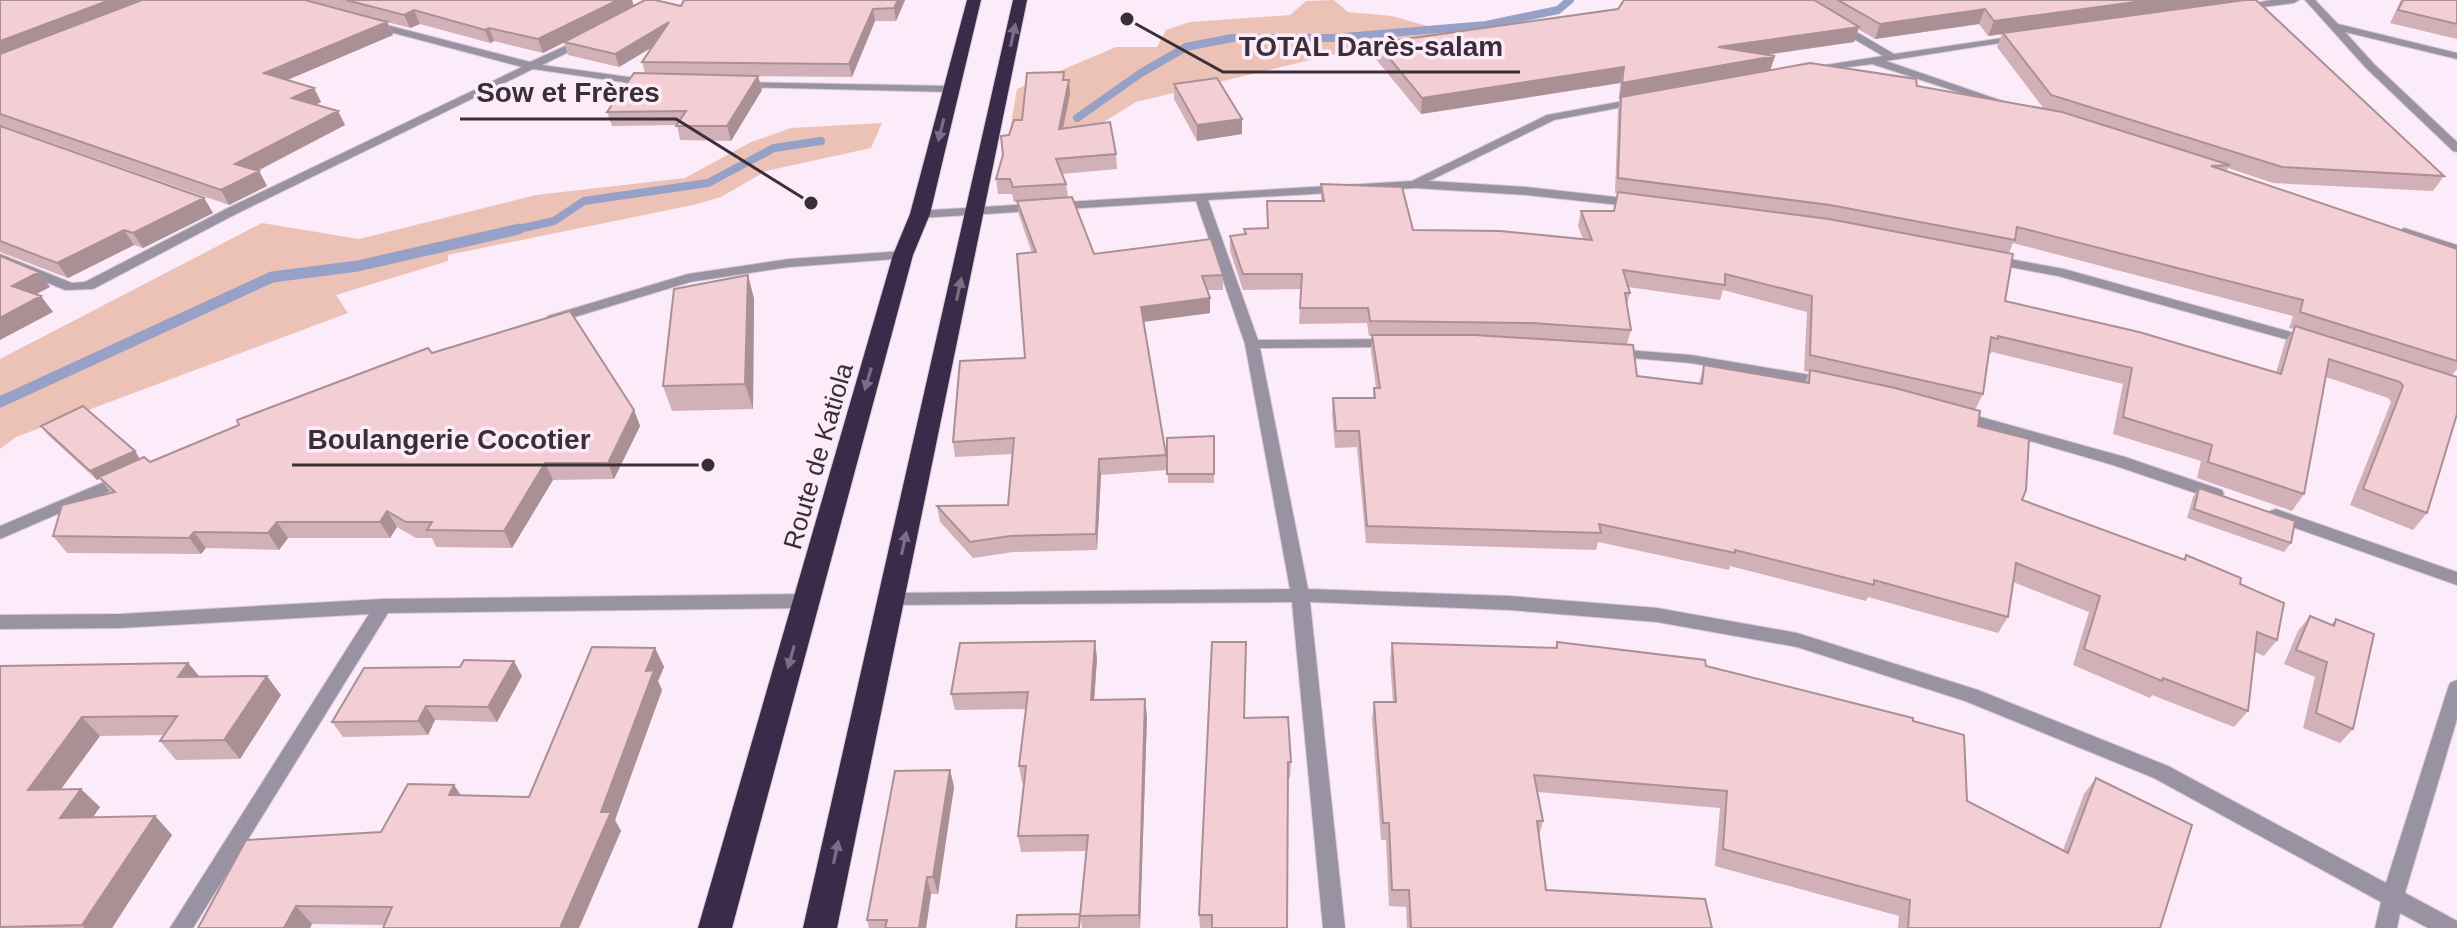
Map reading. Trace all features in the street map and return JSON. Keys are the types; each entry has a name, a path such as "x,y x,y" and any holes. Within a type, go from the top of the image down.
{"highway":[{"name":"Route de Katiola","path":"715,928 903,255 920,214 974,0"},
{"path":"820,928 1020,0"}],"street":[{"path":"2226,8 2294,0"},
{"path":"2310,0 2330,26 2457,148"},
{"path":"1823,16 1889,55"},
{"path":"354,20 536,67 658,84"},
{"path":"2330,26 2457,56"},
{"path":"1806,71 1889,55 2027,36"},
{"path":"0,258 77,289 88,286 230,212 536,67 591,37"},
{"path":"1869,59 2021,109"},
{"path":"735,85 951,89"},
{"path":"1415,184 1551,117 1649,99"},
{"path":"920,214 1415,184 1526,191 1660,206"},
{"path":"1200,196 1252,344 1300,595 1334,928"},
{"path":"216,207 230,212"},
{"path":"2397,230 2457,249"},
{"path":"537,324 688,278 789,263 903,255"},
{"path":"1980,257 2073,276 2324,347"},
{"path":"1252,344 1410,343"},
{"path":"1596,352 1691,359 1848,388"},
{"path":"1938,409 2119,461 2237,502"},
{"path":"0,533 144,469"},
{"path":"2266,512 2457,579"},
{"path":"892,600 1300,595 1510,603 1657,615 1797,640 1971,695 2161,772 2449,928"},
{"path":"0,622 120,621 383,606 806,601"},
{"path":"181,928 383,606"},
{"path":"2386,928 2393,895 2457,688"}],"shaded area":[{"path":"1334,0 1348,12 1392,16 1466,37 1335,54 1136,102 1099,125 1010,130 1017,89 1116,47 1157,47 1166,30 1190,22 1290,15 1306,1"},
{"path":"882,123 871,148 766,171 721,197 448,255 448,261 336,295 348,313 16,437 0,449 0,359 262,223 359,239 536,195 685,178 751,142 791,128"}],"building":[{"path":"0,0 110,0 0,41"},
{"path":"142,0 305,0 387,22 264,73 314,88 292,98 338,111 235,164 259,171 221,190 0,114 0,54"},
{"path":"346,0 618,0 538,39 489,28 485,30 414,10 404,15"},
{"path":"645,0 681,6 684,0 898,0 894,8 873,9 849,64 642,62 669,22 615,54 564,42"},
{"path":"1624,0 1814,0 1859,27 1718,47 1775,56 1622,83 1624,67 1422,98 1377,43 1618,9"},
{"path":"1838,0 2150,0 1994,21 1985,9 1880,24"},
{"path":"2256,0 2444,176 2282,167 2051,95 2003,33"},
{"path":"2403,0 2457,0 2457,24 2398,10"},
{"path":"1810,63 1916,79 1917,86 2062,112 2230,165 2211,166 2457,249 2457,361 2300,312 2303,300 2017,227 2015,240 1830,205 1618,178 1621,97"},
{"path":"1064,72 1063,80 1069,80 1059,129 1110,122 1116,154 1056,159 1066,184 1013,187 1010,179 996,179 1003,155 1001,136 1009,135 1014,120 1022,120 1027,73"},
{"path":"634,73 758,76 727,126 676,126 686,111 607,112"},
{"path":"1217,78 1242,119 1197,125 1174,84"},
{"path":"0,126 204,198 133,233 124,230 57,263 0,241"},
{"path":"1321,184 1402,187 1413,230 1500,231 1592,240 1581,211 1614,211 1618,192 1829,219 2013,254 2005,301 2139,332 2281,374 2295,326 2457,377 2457,414 2427,513 2363,489 2403,386 2400,382 2329,359 2304,494 2208,462 2212,445 2123,417 2132,368 1998,336 1998,339 1991,337 1983,394 1810,355 1812,296 1725,274 1725,285 1623,270 1630,293 1625,293 1631,330 1532,323 1370,321 1368,308 1300,308 1302,274 1243,274 1230,236 1246,234 1244,229 1268,228 1267,201 1324,201"},
{"path":"1072,197 1094,254 1211,239 1223,275 1202,276 1210,298 1141,307 1166,455 1099,459 1096,534 1010,536 970,542 937,506 1008,505 1014,438 953,442 960,361 1025,358 1017,254 1036,252 1017,201"},
{"path":"0,256 39,272 12,286 41,296 0,318"},
{"path":"748,275 745,384 663,386 674,289"},
{"path":"570,311 634,410 608,463 545,463 504,531 427,530 432,522 406,522 387,511 380,522 277,522 268,533 194,532 189,538 53,536 62,505 115,492 99,477 144,457 150,462 239,425 237,420 428,348 432,353"},
{"path":"1372,335 1475,335 1633,345 1637,376 1702,384 1704,365 1809,383 1810,370 1895,388 1980,411 1978,426 2029,439 2026,490 2022,500 2185,560 2186,555 2241,578 2240,584 2284,603 2277,640 2257,632 2248,711 2084,649 2100,596 2016,563 2008,617 1874,580 1874,585 1735,550 1735,553 1599,524 1601,533 1367,526 1359,431 1336,431 1333,398 1375,398 1374,388 1380,388"},
{"path":"83,406 135,451 90,471 41,426"},
{"path":"1214,436 1214,474 1167,474 1167,438"},
{"path":"2199,488 2295,521 2291,543 2194,509"},
{"path":"2310,616 2334,626 2336,619 2374,634 2353,729 2316,713 2327,662 2296,650"},
{"path":"1095,641 1091,700 1145,699 1139,915 1080,916 1088,835 1018,836 1026,766 1019,766 1028,692 951,694 960,643"},
{"path":"1212,642 1246,642 1244,718 1288,717 1291,762 1288,762 1287,928 1212,928 1212,915 1199,915"},
{"path":"1557,642 1705,660 1706,666 1913,718 1913,721 1964,735 1967,801 2068,853 2096,778 2192,825 2160,928 1908,928 1910,900 1723,849 1727,791 1534,775 1543,821 1537,821 1546,890 1705,899 1712,928 1411,928 1409,890 1392,890 1389,823 1383,823 1374,702 1396,702 1392,643 1557,648"},
{"path":"592,647 655,648 646,671 654,670 601,812 611,812 560,928 383,928 392,907 296,906 284,928 198,928 246,840 381,832 408,784 454,785 449,795 529,797"},
{"path":"464,660 514,661 488,707 426,706 418,721 332,722 364,668 460,667"},
{"path":"188,663 178,677 267,676 224,740 160,741 177,716 82,717 28,790 81,789 60,818 155,816 82,925 0,927 0,666"},
{"path":"950,770 933,877 927,877 919,928 885,928 887,920 867,920 895,771"},
{"path":"1080,914 1079,928 1016,928 1017,915"}],"waterway":[{"path":"1077,118 1141,73 1186,47 1232,38 1332,38 1486,25 1558,10 1570,0"},
{"path":"510,231 554,221 584,201 708,183 774,148 821,141"},
{"path":"0,402 272,277 358,266 519,229"}],"place":[{"name":"TOTAL Darès-salam","path":"1127,19"},
{"name":"Sow et Frères","path":"811,203"},
{"name":"Boulangerie Cocotier","path":"708,465"}]}
